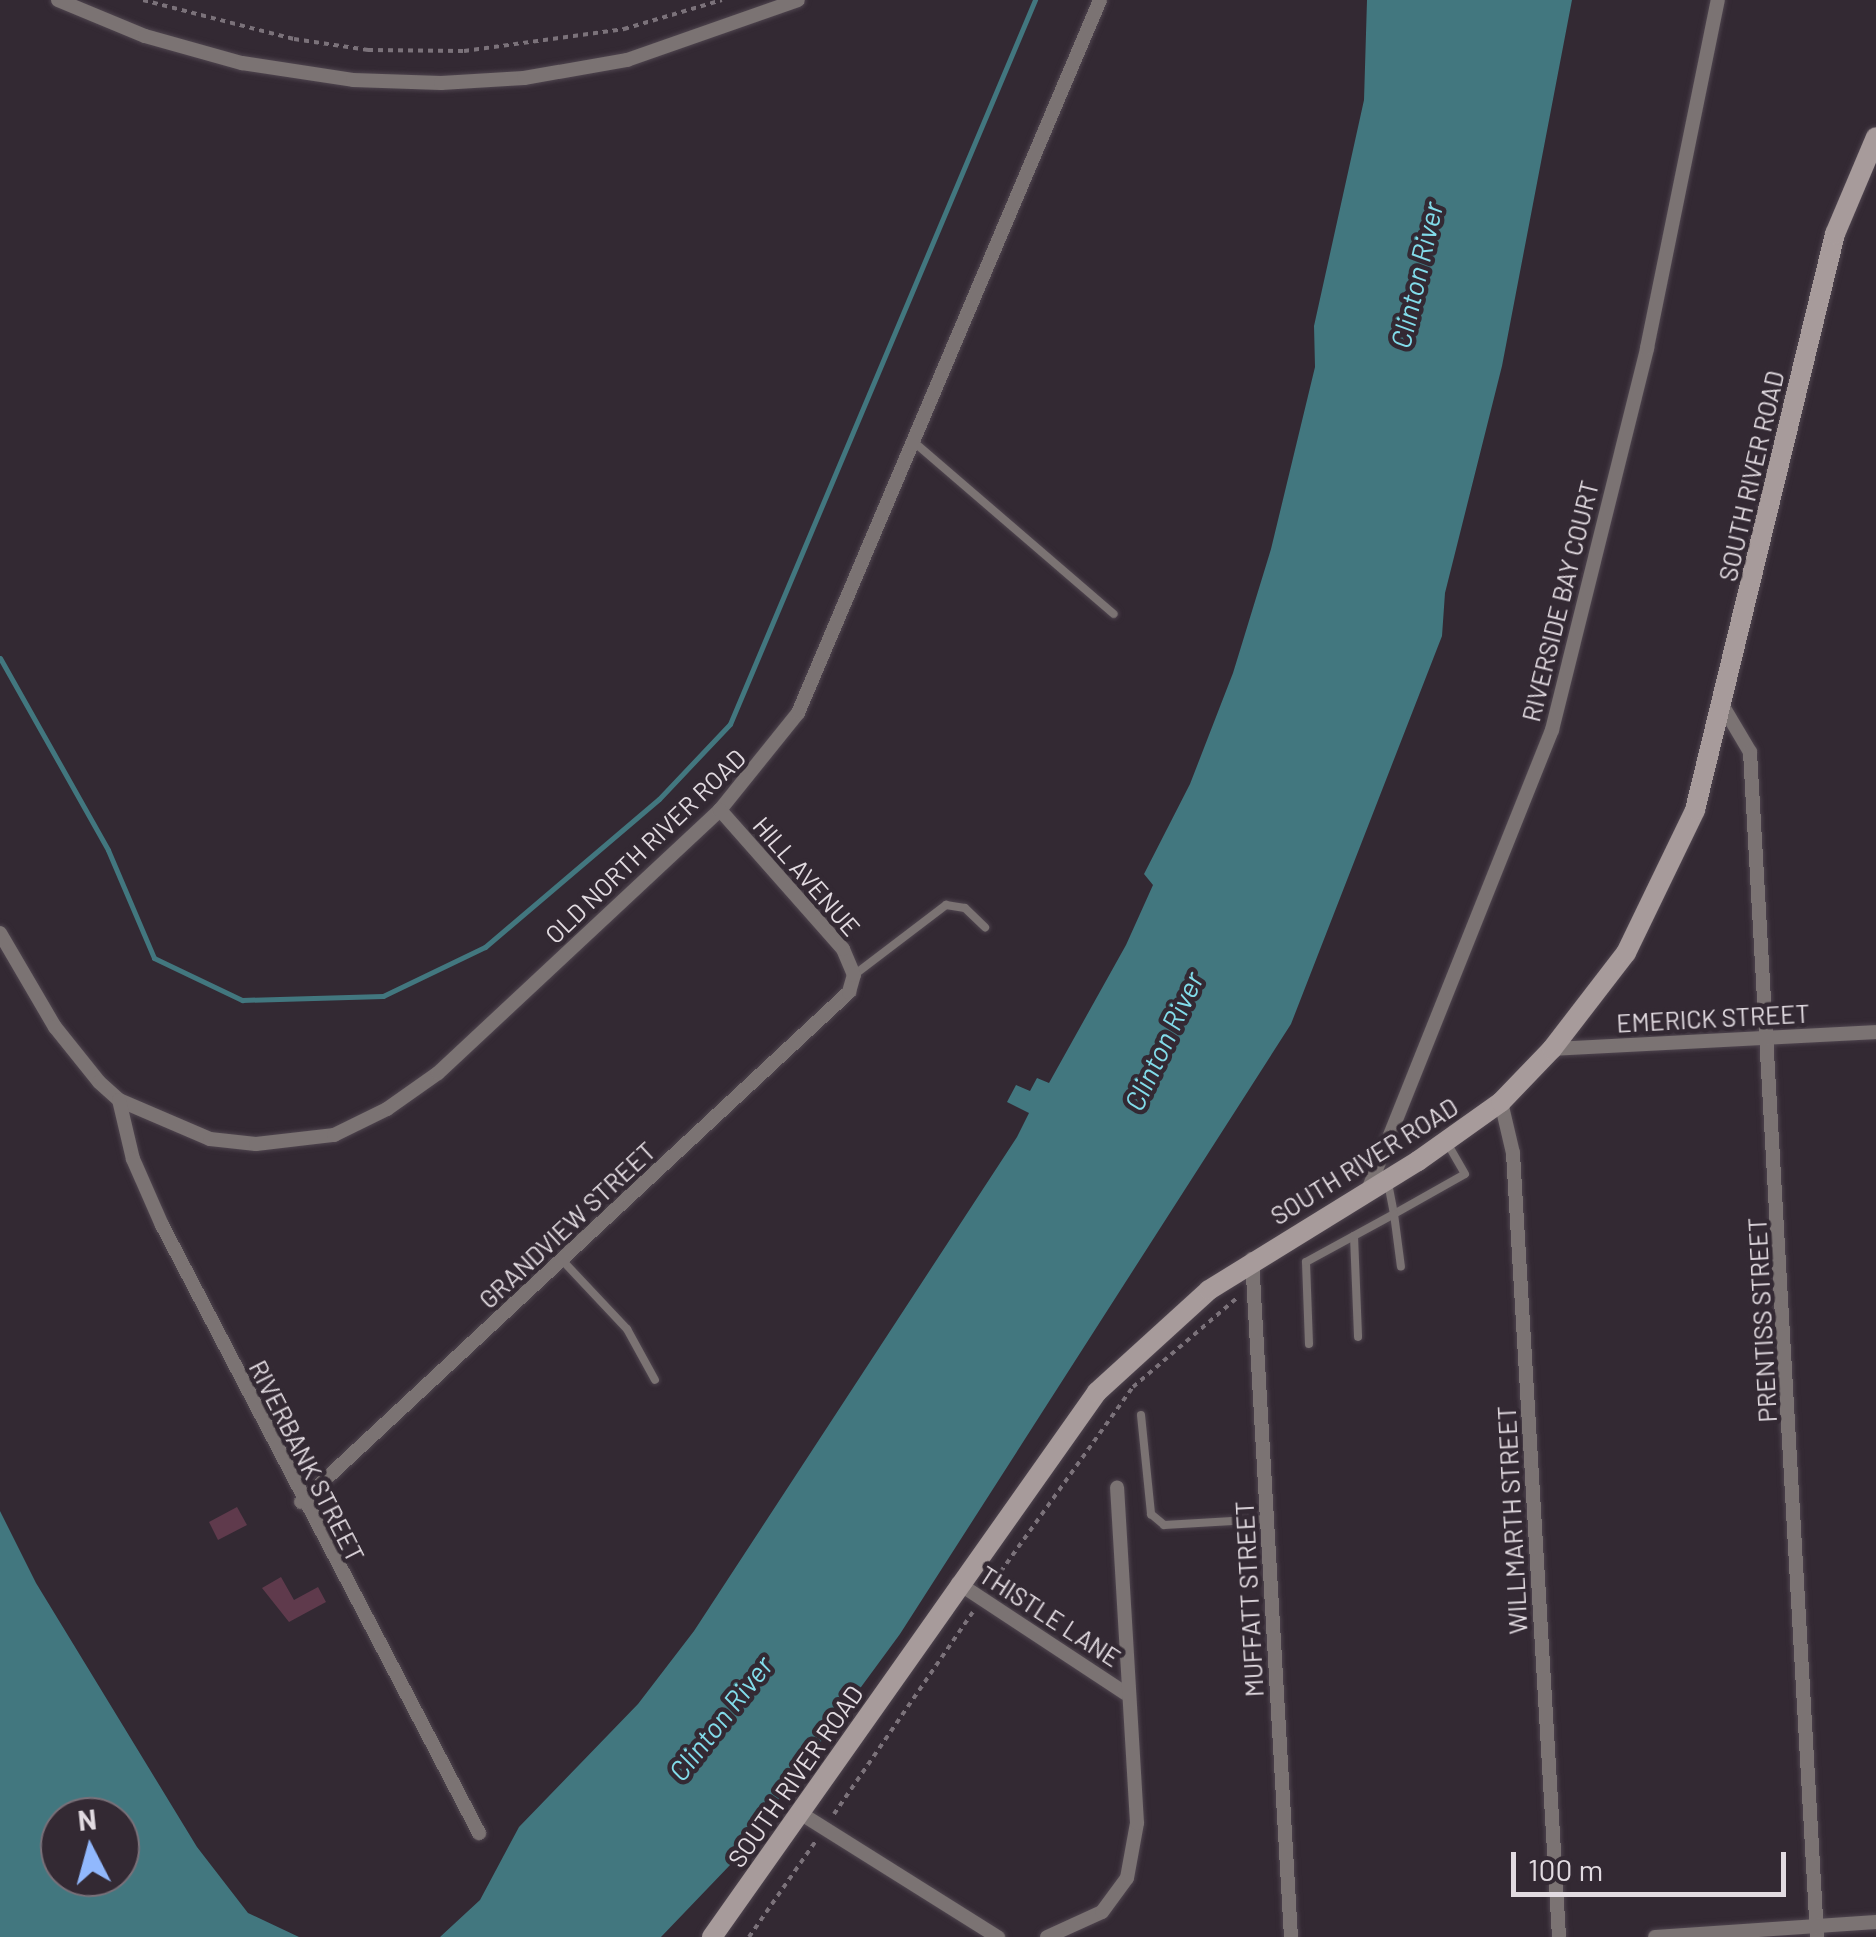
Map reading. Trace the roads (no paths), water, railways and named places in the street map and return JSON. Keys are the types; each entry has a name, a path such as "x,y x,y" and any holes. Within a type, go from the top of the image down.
{"street":[{"path":"58,0 145,36 242,63 428,83 524,78 627,60 798,0"},
{"name":"OLD NORTH RIVER ROAD","path":"0,933 56,1027 119,1100 174,1126 234,1142 316,1139 362,1122 462,1054 720,810 798,713 1100,0"},
{"name":"RIVERSIDE BAY COURT","path":"1368,1190 1552,730 1646,348 1718,0"},
{"name":"SOUTH RIVER ROAD","path":"712,1937 958,1583 1097,1392 1171,1320 1252,1259 1447,1142 1500,1102 1552,1049 1652,908 1695,810 1724,708 1835,234 1876,137"},
{"name":"PRENTISS STREET","path":"1724,708 1750,752 1770,1037 1817,1931"},
{"name":"HILL AVENUE","path":"720,810 843,949 854,975"},
{"name":"GRANDVIEW STREET","path":"302,1502 844,998 854,975"},
{"name":"EMERICK STREET","path":"1552,1049 1876,1032"},
{"name":"RIVERBANK STREET","path":"119,1100 133,1158 162,1225 302,1502 478,1833"},
{"name":"WILLMARTH STREET","path":"1500,1102 1513,1154 1559,1937"},
{"name":"MUFFATT STREET","path":"1252,1259 1291,1937"},
{"path":"1116,1488 1125,1693"},
{"name":"THISTLE LANE","path":"958,1583 1125,1693 1137,1823 1126,1878 1102,1912 1047,1937"},
{"path":"800,1813 998,1937"},
{"path":"1655,1937 1817,1931 1876,1922"}],"lane":[{"path":"915,443 1114,614"},
{"path":"854,975 946,905 965,908 985,928"},
{"path":"1309,1344 1306,1262 1465,1174 1447,1142"},
{"path":"1387,1179 1401,1267"},
{"path":"1354,1236 1358,1337"},
{"path":"562,1260 627,1328 655,1380"},
{"path":"1141,1415 1151,1514 1164,1525 1267,1519"}],"water":[{"name":"Clinton River","path":"1367,0 1572,0 1502,366 1445,593 1442,636 1291,1024 900,1634 731,1864 661,1937 440,1937 480,1900 519,1827 638,1704 694,1631 1017,1137 1029,1113 1007,1102 1016,1085 1030,1091 1037,1078 1049,1083 1126,945 1153,885 1144,874 1190,784 1233,673 1271,549 1315,367 1314,326 1364,100"},
{"path":"0,1511 36,1583 197,1847 248,1913 299,1937 0,1937"}],"waterway":[{"path":"0,658 108,850 154,958 242,1000 383,996 485,947 659,799 730,724 1035,0"}]}
